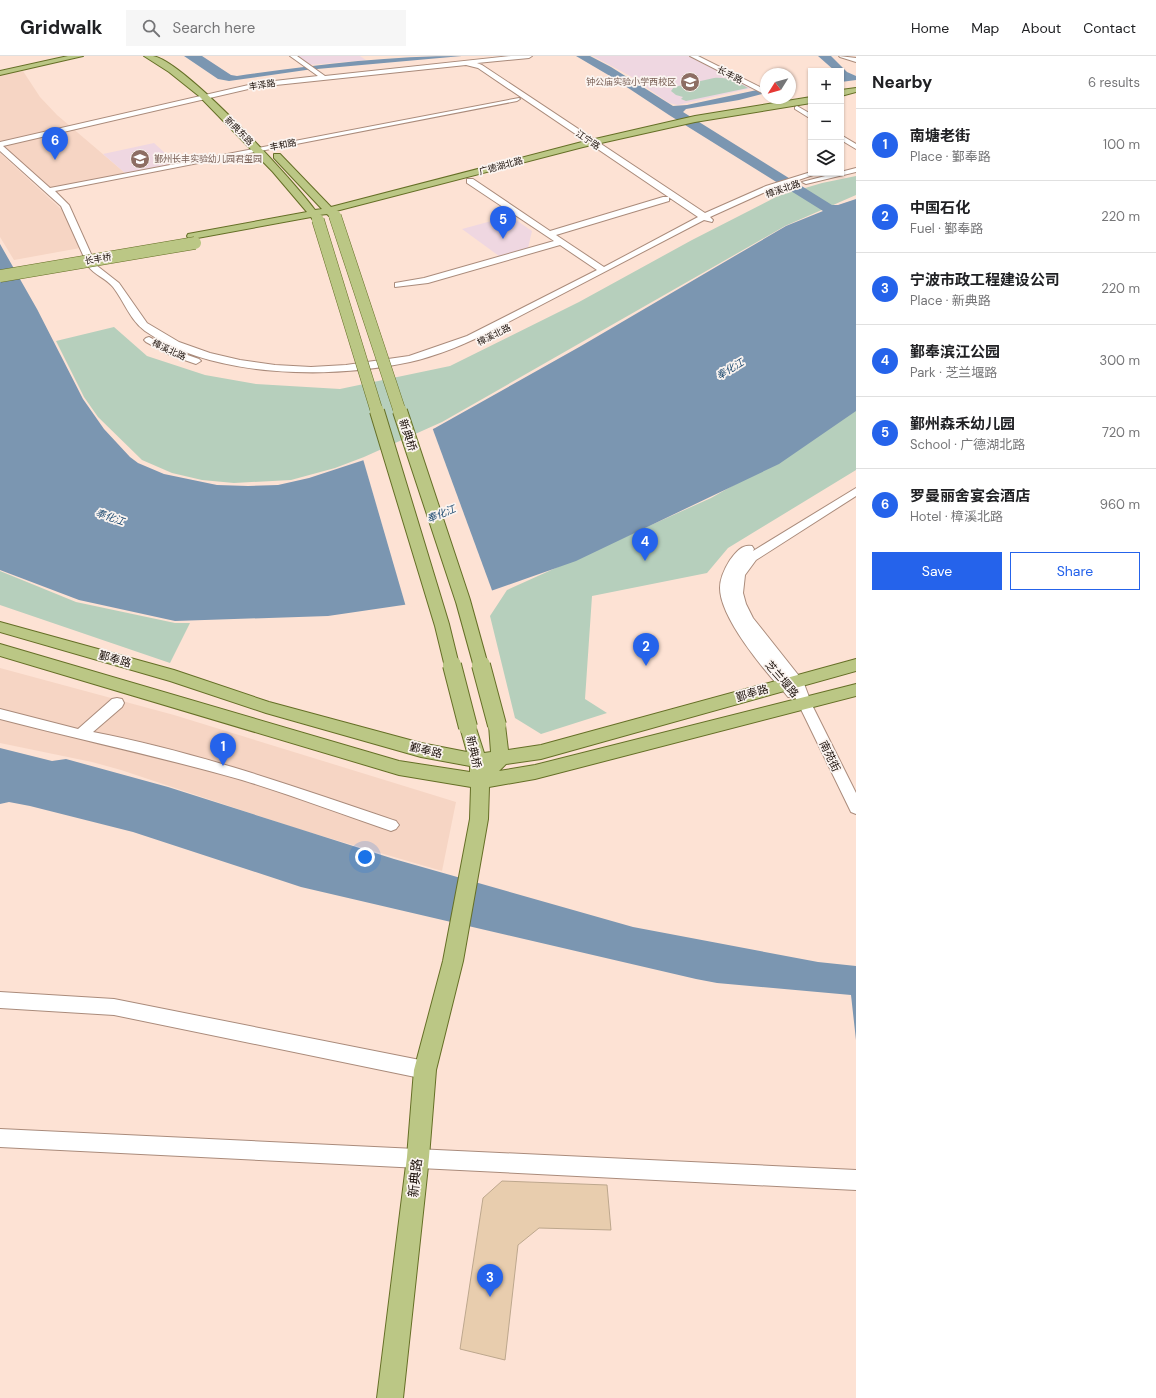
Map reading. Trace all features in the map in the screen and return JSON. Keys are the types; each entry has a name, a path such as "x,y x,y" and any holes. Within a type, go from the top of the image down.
{"main road":[{"path":"0,72 66,56"},
{"path":"0,72 79,56"},
{"name":"新典东路","path":"148,56 181,75 202,95 258,150 315,217"},
{"path":"163,56 195,75"},
{"name":"新典东路","path":"212,91 226,104"},
{"path":"844,96 856,92"},
{"path":"844,97 856,99"},
{"name":"广德湖北路","path":"796,102 808,100"},
{"name":"广德湖北路","path":"332,213 678,123 779,104"},
{"name":"广德湖北路","path":"194,239 264,231 315,217 470,181 591,146 808,106"},
{"name":"新典东路","path":"258,137 332,213"},
{"name":"新典桥","path":"332,213 463,601 497,725 500,759 480,781"},
{"name":"新典桥","path":"315,217 442,625 478,761 480,781"},
{"name":"长丰桥","path":"0,267 194,239"},
{"name":"长丰桥","path":"0,276 194,239"},
{"name":"鄞奉路","path":"0,627 174,676 266,707 421,750 478,761 542,752 790,682 856,665"},
{"name":"鄞奉路","path":"0,650 399,768 480,781 535,772 805,705 856,690"},
{"name":"新典路","path":"390,1398 418,1158 425,1070 452,961 479,819 480,781"}],"street":[{"path":"293,56 318,74"},
{"name":"丰泽路","path":"0,143 202,95 212,91 257,85 318,74 517,56"},
{"name":"丰泽路","path":"461,60 530,56"},
{"name":"长丰路","path":"693,56 760,90"},
{"path":"842,56 856,60"},
{"name":"江宁路","path":"461,60 468,68 591,146 703,220"},
{"name":"江宁路","path":"461,60 480,66 666,199 703,220"},
{"name":"丰和路","path":"50,190 516,99"},
{"path":"797,108 808,115"},
{"path":"844,139 856,147"},
{"name":"樟溪北路","path":"0,147 50,190 68,210 92,266 98,274 111,280 147,328 188,349 218,359 256,366 290,369 355,367 410,359 451,346 481,333 703,220"},
{"path":"844,166 856,164"},
{"name":"樟溪北路","path":"130,305 141,333 149,340 173,353 210,366 247,374 289,377 348,376 415,366 468,348 748,194 856,170"},
{"name":"樟溪北路","path":"777,187 793,179 808,175"},
{"path":"470,181 603,270"},
{"path":"549,234 666,199"},
{"path":"398,285 424,281 561,242"},
{"name":"芝兰堰路","path":"790,682 734,616 726,591 730,570 745,551 856,480"},
{"name":"芝兰堰路","path":"805,705 748,620 740,604 737,593 739,574 745,564 762,550 856,490"},
{"path":"80,735 117,703"},
{"name":"南苑街","path":"805,705 856,808"},
{"path":"0,714 80,735 132,745 244,775 391,825"},
{"path":"0,1000 114,1007 425,1070"},
{"path":"0,1138 856,1180"}],"shaded area":[{"path":"298,56 360,56 366,60 310,65"},
{"name":"钟公庙实验小学西校区","path":"593,56 688,56 752,88 678,105 669,103 630,76"},
{"path":"23,71 40,97 57,115 125,173 51,189 0,143 0,74"},
{"name":"鄞州长丰实验幼儿园君玺园","path":"154,143 176,163 125,173 103,154"},
{"path":"0,153 62,210 80,248 14,260 0,237"},
{"path":"510,216 532,231 528,248 499,256 462,229"},
{"path":"0,668 174,715 456,802 442,871 298,829 121,770 92,762 0,743"}],"green space":[{"path":"714,78 728,79 748,88 686,101 681,99 683,97 676,95 671,91 674,87"},
{"path":"856,176 856,195 785,226 442,422 364,457 335,468 291,480 234,483 202,480 172,473 142,460 98,417 84,397 56,341 114,327 147,356 205,375 256,384 340,389 450,366 579,302 692,240 778,196 822,183"},
{"path":"856,407 856,470 728,548 707,573 592,596 585,699 607,713 541,734 515,718 490,616 507,590 711,498 801,447"},
{"path":"0,571 76,602 175,623 190,623 170,663 0,605"}],"water":[{"path":"184,56 202,56 231,75 237,76 350,62 434,56 462,56 306,70 229,81 218,79"},
{"name":"奉化江","path":"576,56 590,56 611,67 673,106 687,105 760,89 760,95 739,100 686,109 683,112 832,205 838,205 856,199 856,411 779,464 576,561 485,593 328,616 175,621 79,600 0,570 0,244 37,309 83,399 104,429 130,457 138,463 164,474 217,485 278,485 309,478 390,450 435,428 581,346 786,226 823,211 669,115 610,76"},
{"path":"818,56 831,56 843,68 832,68"},
{"path":"844,69 856,76 856,80 844,82"},
{"path":"0,748 52,761 66,759 168,787 394,859 633,927 818,962 856,966 856,1040 851,995 717,983 696,979 301,887 133,832 30,806 9,802 0,804"}],"pier":[{"path":"432,427 493,593 406,607 363,459"}],"building":[{"path":"502,1181 607,1185 611,1230 539,1228 518,1245 505,1360 460,1349 483,1198"}],"place":[{"name":"钟公庙实验小学西校区","path":"690,82"},
{"name":"鄞州长丰实验幼儿园君玺园","path":"140,159"},
{"name":"罗曼丽舍宴会酒店","path":"55,160"},
{"name":"鄞州森禾幼儿园","path":"503,239"},
{"name":"鄞奉滨江公园","path":"645,561"},
{"name":"中国石化","path":"646,666"},
{"name":"南塘老街","path":"223,766"},
{"name":"宁波市政工程建设公司","path":"490,1297"}]}
